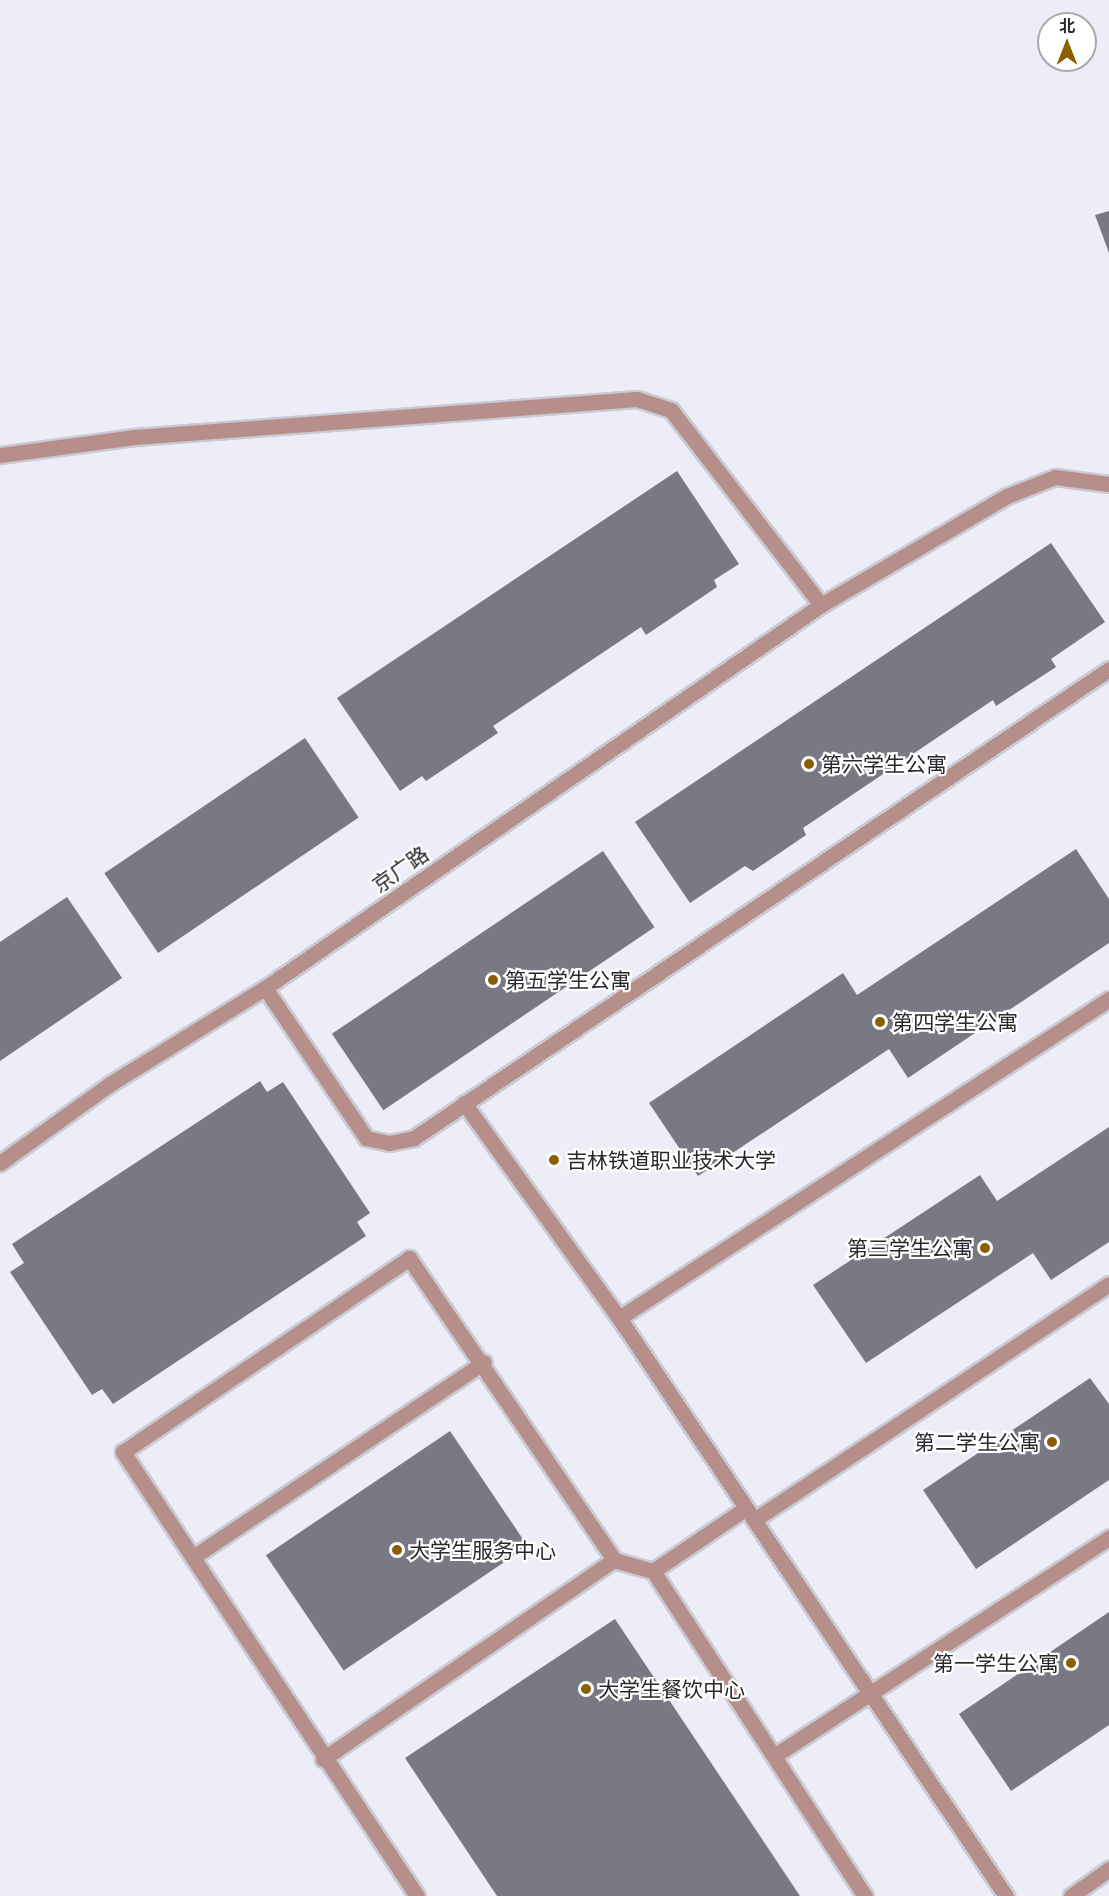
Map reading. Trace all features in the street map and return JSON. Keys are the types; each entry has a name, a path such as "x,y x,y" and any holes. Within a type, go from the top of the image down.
{"lane":[{"path":"0,455 135,436 637,399 671,410 820,605"},
{"name":"京广路","path":"0,1163 110,1084 265,988 820,605 1007,496 1055,477 1109,484"},
{"path":"265,988 366,1138 389,1143 414,1138 1109,669"},
{"path":"619,1318 1109,999"},
{"path":"464,1103 619,1318 1006,1896"},
{"path":"417,1896 324,1759 123,1452 409,1258 484,1362 614,1560 653,1571 865,1896"},
{"path":"653,1571 750,1514 1109,1284"},
{"path":"193,1557 484,1362"},
{"path":"774,1756 1109,1538"},
{"path":"324,1759 614,1560"},
{"path":"1071,1896 1109,1869"}],"building":[{"path":"1109,211 1109,253 1095,215"},
{"path":"677,471 739,564 714,580 717,587 646,635 641,627 493,726 498,733 426,781 422,776 400,791 337,698"},
{"name":"第六学生公寓","path":"1051,543 1105,622 1051,659 1056,667 996,706 993,700 803,828 806,835 753,871 745,866 690,903 635,822"},
{"path":"305,738 359,818 158,953 104,873"},
{"name":"第四学生公寓","path":"1076,849 1109,899 1109,943 908,1078 889,1049 698,1176 649,1103 843,973 857,995"},
{"name":"第五学生公寓","path":"603,851 654,927 383,1110 332,1034"},
{"path":"67,897 122,978 0,1061 0,942"},
{"path":"260,1081 267,1092 283,1082 370,1213 357,1222 366,1236 113,1404 102,1389 92,1395 10,1272 24,1263 12,1244"},
{"name":"第三学生公寓","path":"1109,1127 1109,1242 1051,1280 1033,1253 866,1363 813,1285 980,1175 997,1201"},
{"name":"第二学生公寓","path":"1090,1378 1109,1404 1109,1480 976,1569 923,1490"},
{"name":"大学生服务中心","path":"450,1431 528,1546 344,1670 266,1555"},
{"name":"第一学生公寓","path":"1109,1612 1109,1725 1011,1791 959,1714"},
{"name":"大学生餐饮中心","path":"615,1619 800,1896 497,1896 405,1758"}],"place":[{"name":"第六学生公寓","path":"809,764"},
{"name":"第五学生公寓","path":"493,980"},
{"name":"第四学生公寓","path":"880,1022"},
{"name":"吉林铁道职业技术大学","path":"554,1160"},
{"name":"第三学生公寓","path":"985,1248"},
{"name":"第二学生公寓","path":"1052,1442"},
{"name":"大学生服务中心","path":"397,1550"},
{"name":"第一学生公寓","path":"1071,1663"},
{"name":"大学生餐饮中心","path":"586,1689"}]}
